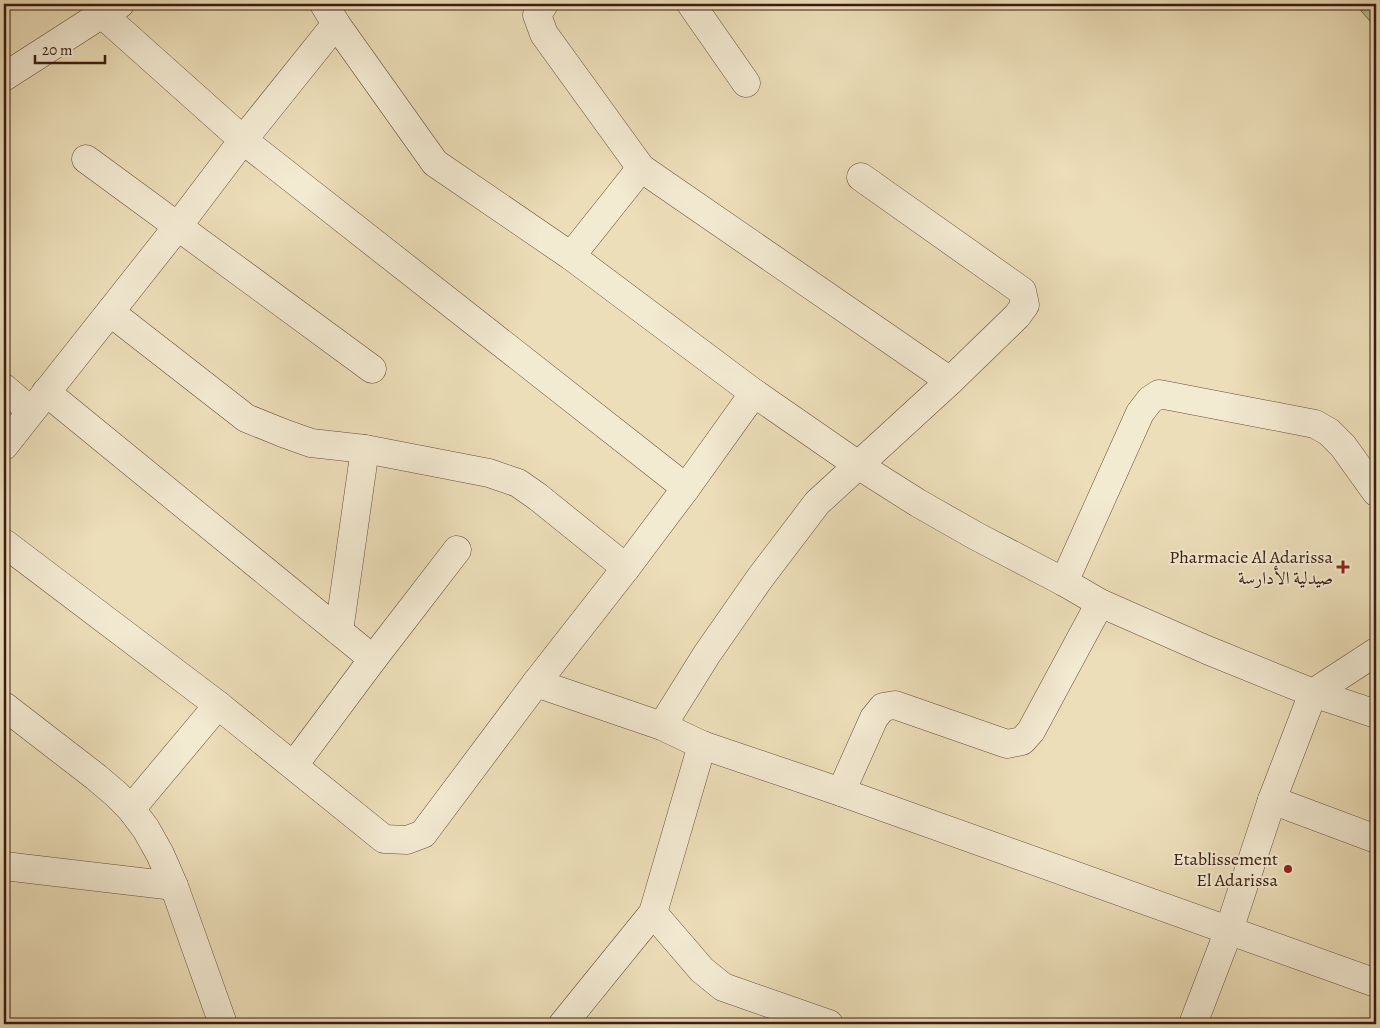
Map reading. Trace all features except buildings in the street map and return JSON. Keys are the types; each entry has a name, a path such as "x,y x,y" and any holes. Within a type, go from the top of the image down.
{"street":[{"path":"544,4 537,15 544,34 641,168 950,381"},
{"path":"691,4 746,83"},
{"path":"4,77 111,9 244,140 686,488"},
{"path":"4,446 244,140 330,14 435,163 571,256 754,393 858,465 918,503 1100,603 1206,650 1313,693 1376,714"},
{"path":"86,159 372,368"},
{"path":"571,256 641,168"},
{"path":"662,726 707,654 817,503 950,381 1017,316 1025,305 1022,291 861,177"},
{"path":"110,312 246,418 283,434 311,443 365,449 489,473 518,483 626,568"},
{"path":"4,388 39,401 374,659"},
{"path":"4,543 218,705 384,839 407,840 423,834 536,683 626,568 754,393"},
{"path":"1064,582 1140,413 1150,400 1159,394 1315,424 1329,432 1343,446 1376,492"},
{"path":"339,631 365,449"},
{"path":"294,765 458,550"},
{"path":"841,792 874,718 883,708 895,706 1007,744 1022,741 1031,732 1100,603"},
{"path":"1193,1024 1228,930 1272,800 1313,693 1376,652"},
{"path":"536,683 662,726 702,745 841,792 1376,983"},
{"path":"132,810 218,705"},
{"path":"4,706 116,794 132,810 146,829 160,854 174,886 223,1024"},
{"path":"563,1024 653,913 702,745"},
{"path":"1272,800 1376,839"},
{"path":"4,866 174,886"},
{"path":"653,913 702,970 723,986 829,1024"}],"green space":[{"path":"1355,4 1376,4 1376,28"}],"place":[{"name":"Pharmacie Al Adarissa صيدلية الأدارسة","path":"1343,567"},
{"name":"Etablissement El Adarissa","path":"1288,869"}]}
